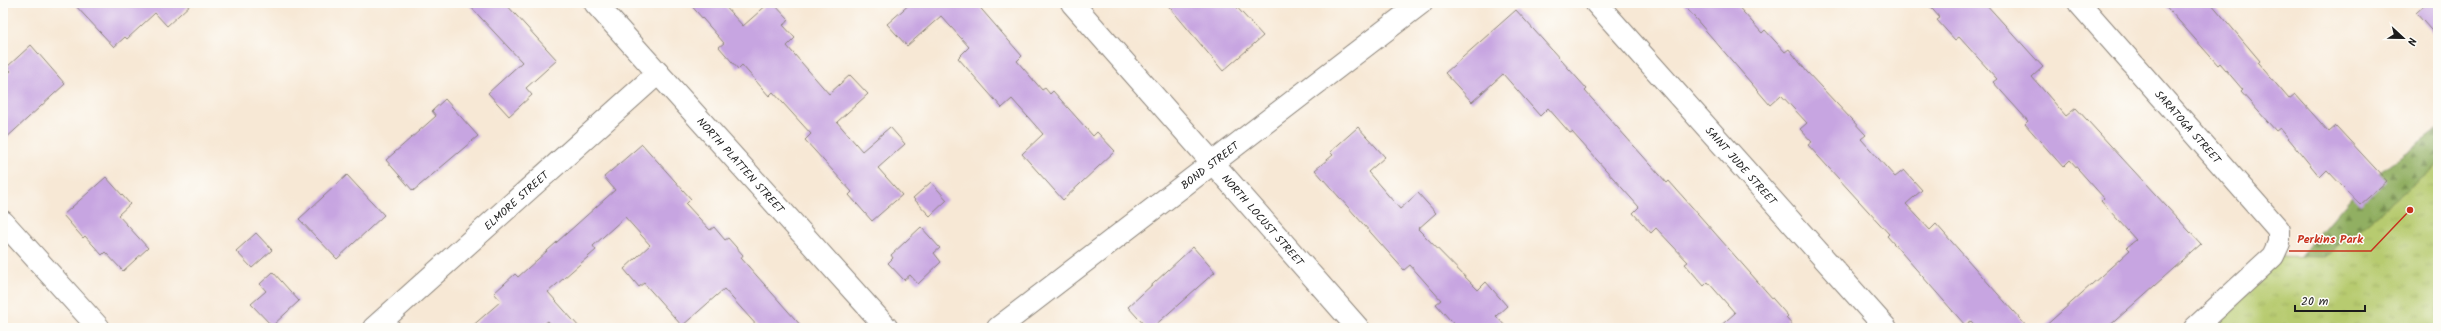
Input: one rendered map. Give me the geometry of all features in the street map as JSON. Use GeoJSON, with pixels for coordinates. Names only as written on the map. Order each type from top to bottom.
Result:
{"type":"FeatureCollection","features":[{"type":"Feature","properties":{"kind":"street","name":"NORTH PLATTEN STREET"},"geometry":{"type":"LineString","coordinates":[[594,3],[887,328]]}},
{"type":"Feature","properties":{"kind":"street","name":"NORTH LOCUST STREET"},"geometry":{"type":"LineString","coordinates":[[1072,3],[1358,328]]}},
{"type":"Feature","properties":{"kind":"street","name":"BOND STREET"},"geometry":{"type":"LineString","coordinates":[[998,328],[1421,3]]}},
{"type":"Feature","properties":{"kind":"street","name":"SAINT JUDE STREET"},"geometry":{"type":"LineString","coordinates":[[1596,3],[1886,328]]}},
{"type":"Feature","properties":{"kind":"street","name":"SARATOGA STREET"},"geometry":{"type":"LineString","coordinates":[[2079,3],[2279,230],[2279,243],[2273,256],[2195,328]]}},
{"type":"Feature","properties":{"kind":"street","name":"ELMORE STREET"},"geometry":{"type":"LineString","coordinates":[[374,328],[658,73]]}},
{"type":"Feature","properties":{"kind":"street"},"geometry":{"type":"LineString","coordinates":[[3,222],[98,328]]}},
{"type":"Feature","properties":{"kind":"green space"},"geometry":{"type":"Polygon","coordinates":[[[2438,129],[2438,328],[2237,328],[2360,187],[2438,129]]]}},
{"type":"Feature","properties":{"kind":"green space"},"geometry":{"type":"Polygon","coordinates":[[[2438,164],[2438,328],[2191,328],[2273,256],[2325,257],[2438,164]]]}},
{"type":"Feature","properties":{"kind":"building"},"geometry":{"type":"Polygon","coordinates":[[[73,3],[192,3],[167,26],[155,13],[127,39],[125,37],[114,47],[73,3]]]}},
{"type":"Feature","properties":{"kind":"building"},"geometry":{"type":"Polygon","coordinates":[[[467,3],[505,3],[557,60],[526,88],[532,95],[509,116],[488,93],[522,62],[467,3]]]}},
{"type":"Feature","properties":{"kind":"building"},"geometry":{"type":"Polygon","coordinates":[[[689,3],[722,3],[743,26],[769,3],[773,3],[789,20],[783,25],[795,38],[787,46],[829,94],[850,75],[868,94],[837,122],[862,151],[890,127],[905,144],[878,168],[902,195],[872,221],[849,195],[852,192],[805,140],[811,134],[773,92],[769,96],[742,65],[738,69],[719,47],[724,43],[689,3]]]}},
{"type":"Feature","properties":{"kind":"building"},"geometry":{"type":"Polygon","coordinates":[[[911,3],[976,3],[1022,56],[1017,61],[1042,90],[1045,88],[1050,94],[1053,91],[1093,136],[1097,132],[1115,151],[1063,200],[1022,154],[1043,134],[1012,99],[1002,108],[958,58],[969,47],[941,16],[907,46],[887,24],[911,3]]]}},
{"type":"Feature","properties":{"kind":"building"},"geometry":{"type":"Polygon","coordinates":[[[1166,3],[1233,3],[1263,36],[1223,71],[1166,3]]]}},
{"type":"Feature","properties":{"kind":"building"},"geometry":{"type":"Polygon","coordinates":[[[1682,3],[1735,3],[1762,33],[1765,30],[1785,52],[1789,49],[1807,72],[1866,135],[1861,139],[1895,177],[1904,170],[1922,190],[1906,204],[1930,230],[1936,224],[2028,328],[1977,328],[1971,321],[1965,325],[1887,236],[1889,234],[1808,145],[1812,142],[1800,129],[1807,123],[1781,95],[1770,105],[1682,3]]]}},
{"type":"Feature","properties":{"kind":"building"},"geometry":{"type":"Polygon","coordinates":[[[1927,3],[1985,3],[2043,67],[2032,77],[2066,116],[2076,108],[2201,244],[2107,328],[2043,328],[2130,250],[2127,247],[2136,240],[2101,201],[2104,198],[2070,160],[2063,167],[2025,124],[2028,121],[1993,82],[1997,79],[1959,37],[1955,40],[1937,20],[1940,18],[1927,3]]]}},
{"type":"Feature","properties":{"kind":"building"},"geometry":{"type":"Polygon","coordinates":[[[2163,3],[2211,3],[2260,61],[2258,63],[2289,99],[2295,94],[2329,132],[2336,126],[2387,181],[2360,205],[2327,170],[2320,177],[2280,128],[2276,131],[2241,92],[2243,90],[2220,63],[2218,65],[2163,3]]]}},
{"type":"Feature","properties":{"kind":"building"},"geometry":{"type":"Polygon","coordinates":[[[2427,3],[2438,3],[2438,38],[2416,13],[2427,3]]]}},
{"type":"Feature","properties":{"kind":"building"},"geometry":{"type":"Polygon","coordinates":[[[1516,10],[1587,89],[1585,91],[1667,183],[1669,181],[1788,316],[1786,318],[1795,328],[1718,328],[1735,313],[1708,282],[1704,286],[1685,264],[1688,262],[1656,228],[1651,233],[1633,213],[1639,207],[1572,132],[1570,133],[1548,108],[1540,116],[1503,74],[1472,102],[1445,73],[1516,10]]]}},
{"type":"Feature","properties":{"kind":"building"},"geometry":{"type":"Polygon","coordinates":[[[31,45],[65,84],[3,141],[3,78],[11,71],[7,67],[31,45]]]}},
{"type":"Feature","properties":{"kind":"building"},"geometry":{"type":"Polygon","coordinates":[[[445,99],[478,136],[413,191],[386,160],[436,116],[432,111],[445,99]]]}},
{"type":"Feature","properties":{"kind":"building"},"geometry":{"type":"Polygon","coordinates":[[[1358,127],[1385,157],[1368,172],[1400,209],[1418,193],[1436,213],[1418,229],[1478,290],[1486,282],[1507,306],[1496,316],[1507,328],[1457,328],[1436,304],[1441,300],[1410,265],[1404,270],[1315,170],[1333,155],[1330,152],[1358,127]]]}},
{"type":"Feature","properties":{"kind":"building"},"geometry":{"type":"Polygon","coordinates":[[[642,144],[691,199],[686,204],[710,230],[714,227],[725,240],[728,238],[743,255],[741,258],[803,328],[759,328],[724,289],[682,326],[644,283],[639,287],[624,269],[650,245],[625,217],[593,246],[596,250],[548,292],[580,328],[554,328],[548,321],[539,328],[470,328],[501,301],[494,293],[515,274],[518,277],[615,190],[604,177],[642,144]]]}},
{"type":"Feature","properties":{"kind":"building"},"geometry":{"type":"Polygon","coordinates":[[[347,175],[384,215],[337,259],[299,219],[347,175]]]}},
{"type":"Feature","properties":{"kind":"building"},"geometry":{"type":"Polygon","coordinates":[[[106,177],[130,204],[118,215],[148,248],[123,271],[105,252],[102,255],[85,236],[83,238],[63,215],[106,177]]]}},
{"type":"Feature","properties":{"kind":"building"},"geometry":{"type":"Polygon","coordinates":[[[931,182],[947,200],[930,216],[913,198],[931,182]]]}},
{"type":"Feature","properties":{"kind":"building"},"geometry":{"type":"Polygon","coordinates":[[[921,227],[940,248],[934,253],[941,262],[918,284],[910,275],[904,280],[888,263],[893,258],[891,255],[921,227]]]}},
{"type":"Feature","properties":{"kind":"building"},"geometry":{"type":"Polygon","coordinates":[[[256,233],[272,250],[252,268],[236,251],[256,233]]]}},
{"type":"Feature","properties":{"kind":"building"},"geometry":{"type":"Polygon","coordinates":[[[1193,247],[1215,272],[1152,328],[1147,328],[1128,307],[1193,247]]]}},
{"type":"Feature","properties":{"kind":"building"},"geometry":{"type":"Polygon","coordinates":[[[273,272],[299,301],[272,326],[251,304],[266,291],[260,284],[273,272]]]}},
{"type":"Feature","properties":{"kind":"place","name":"Perkins Park"},"geometry":{"type":"Point","coordinates":[2410,210]}}]}
